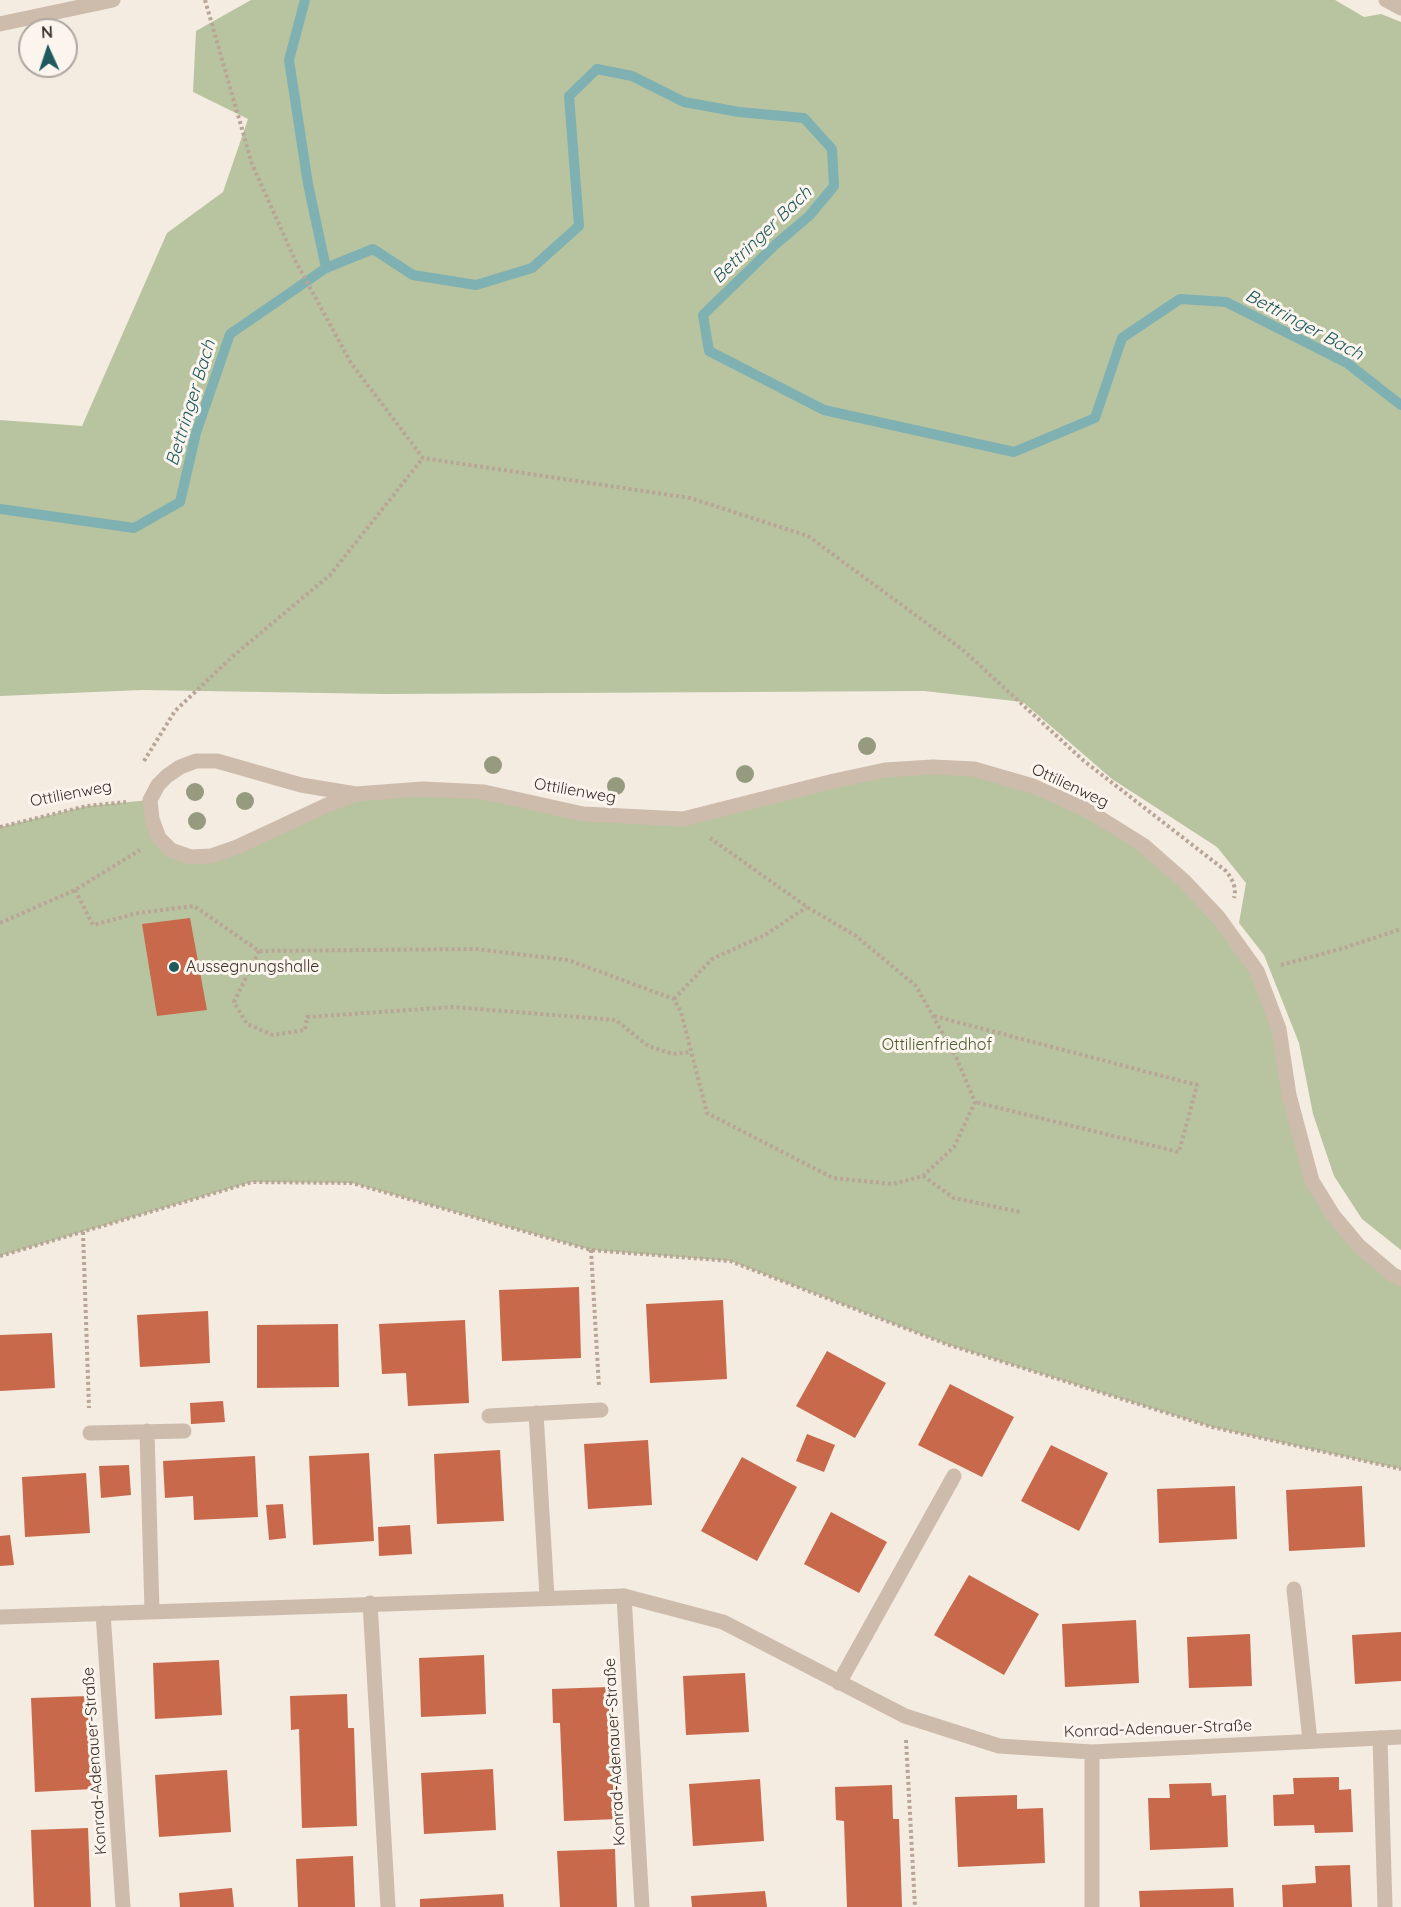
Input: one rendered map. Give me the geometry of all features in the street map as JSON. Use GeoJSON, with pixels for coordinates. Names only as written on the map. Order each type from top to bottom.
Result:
{"type":"FeatureCollection","features":[{"type":"Feature","properties":{"kind":"street"},"geometry":{"type":"LineString","coordinates":[[0,24],[113,0]]}},
{"type":"Feature","properties":{"kind":"street"},"geometry":{"type":"LineString","coordinates":[[1386,0],[1401,8]]}},
{"type":"Feature","properties":{"kind":"street","name":"Ottilienweg"},"geometry":{"type":"LineString","coordinates":[[150,800],[158,785],[180,767],[196,761],[217,760],[301,785],[356,794],[423,789],[484,792],[583,814],[683,819],[885,770],[933,767],[975,769],[1033,786],[1087,810],[1143,845],[1184,881],[1219,918],[1257,971],[1279,1029],[1289,1095],[1312,1181],[1333,1215],[1359,1246],[1401,1279]]}},
{"type":"Feature","properties":{"kind":"street","name":"Ottilienweg"},"geometry":{"type":"LineString","coordinates":[[159,838],[171,850],[191,857],[211,856],[237,847],[356,794]]}},
{"type":"Feature","properties":{"kind":"street"},"geometry":{"type":"LineString","coordinates":[[150,800],[152,819],[159,838]]}},
{"type":"Feature","properties":{"kind":"street"},"geometry":{"type":"LineString","coordinates":[[489,1416],[601,1410]]}},
{"type":"Feature","properties":{"kind":"street"},"geometry":{"type":"LineString","coordinates":[[536,1413],[547,1597]]}},
{"type":"Feature","properties":{"kind":"street"},"geometry":{"type":"LineString","coordinates":[[147,1431],[152,1611]]}},
{"type":"Feature","properties":{"kind":"street"},"geometry":{"type":"LineString","coordinates":[[90,1433],[184,1431]]}},
{"type":"Feature","properties":{"kind":"street"},"geometry":{"type":"LineString","coordinates":[[839,1683],[954,1476]]}},
{"type":"Feature","properties":{"kind":"street"},"geometry":{"type":"LineString","coordinates":[[1294,1589],[1310,1741]]}},
{"type":"Feature","properties":{"kind":"street","name":"Konrad-Adenauer-Straße"},"geometry":{"type":"LineString","coordinates":[[624,1596],[642,1907]]}},
{"type":"Feature","properties":{"kind":"street","name":"Konrad-Adenauer-Straße"},"geometry":{"type":"LineString","coordinates":[[0,1617],[624,1596],[723,1622],[905,1716],[999,1746],[1092,1752],[1401,1737]]}},
{"type":"Feature","properties":{"kind":"street"},"geometry":{"type":"LineString","coordinates":[[370,1603],[388,1907]]}},
{"type":"Feature","properties":{"kind":"street","name":"Konrad-Adenauer-Straße"},"geometry":{"type":"LineString","coordinates":[[102,1613],[123,1907]]}},
{"type":"Feature","properties":{"kind":"street"},"geometry":{"type":"LineString","coordinates":[[1380,1738],[1385,1907]]}},
{"type":"Feature","properties":{"kind":"street"},"geometry":{"type":"LineString","coordinates":[[1092,1752],[1092,1907]]}},
{"type":"Feature","properties":{"kind":"path"},"geometry":{"type":"LineString","coordinates":[[206,0],[252,164],[296,262],[351,363],[423,459],[690,498],[808,536],[963,650],[1084,761],[1226,871],[1233,882],[1235,893],[1232,904],[1219,918]]}},
{"type":"Feature","properties":{"kind":"path"},"geometry":{"type":"LineString","coordinates":[[150,800],[140,785],[141,766],[175,711],[233,656],[330,574],[423,459]]}},
{"type":"Feature","properties":{"kind":"path","name":"Ottilienweg"},"geometry":{"type":"LineString","coordinates":[[0,827],[87,806],[150,800]]}},
{"type":"Feature","properties":{"kind":"path"},"geometry":{"type":"LineString","coordinates":[[75,890],[93,924],[138,913],[194,906],[259,951],[475,949],[568,960],[674,999],[681,1012],[707,1113],[833,1178],[893,1184],[923,1176],[954,1147],[975,1102],[956,1057],[916,986],[856,936],[807,907],[683,819]]}},
{"type":"Feature","properties":{"kind":"path"},"geometry":{"type":"LineString","coordinates":[[0,923],[75,890],[159,838]]}},
{"type":"Feature","properties":{"kind":"path"},"geometry":{"type":"LineString","coordinates":[[674,999],[712,959],[765,935],[807,907]]}},
{"type":"Feature","properties":{"kind":"path"},"geometry":{"type":"LineString","coordinates":[[1257,971],[1344,948],[1401,929]]}},
{"type":"Feature","properties":{"kind":"path"},"geometry":{"type":"LineString","coordinates":[[259,951],[234,1002],[247,1024],[273,1035],[306,1030],[307,1017],[453,1007],[616,1020],[648,1046],[673,1054],[691,1052]]}},
{"type":"Feature","properties":{"kind":"path"},"geometry":{"type":"LineString","coordinates":[[933,1016],[1197,1085],[1179,1152],[975,1102]]}},
{"type":"Feature","properties":{"kind":"path"},"geometry":{"type":"LineString","coordinates":[[923,1176],[954,1198],[1020,1212]]}},
{"type":"Feature","properties":{"kind":"path"},"geometry":{"type":"LineString","coordinates":[[0,1256],[252,1182],[352,1183],[591,1250],[730,1262],[949,1345],[1200,1424],[1401,1469]]}},
{"type":"Feature","properties":{"kind":"path"},"geometry":{"type":"LineString","coordinates":[[83,1232],[90,1433]]}},
{"type":"Feature","properties":{"kind":"path"},"geometry":{"type":"LineString","coordinates":[[591,1250],[601,1410]]}},
{"type":"Feature","properties":{"kind":"path"},"geometry":{"type":"LineString","coordinates":[[905,1716],[915,1907]]}},
{"type":"Feature","properties":{"kind":"green space"},"geometry":{"type":"Polygon","coordinates":[[[251,0],[1335,0],[1364,17],[1381,14],[1401,22],[1401,1250],[1362,1219],[1334,1176],[1313,1114],[1299,1043],[1264,955],[1239,923],[1246,883],[1217,847],[1112,779],[1023,702],[924,691],[384,694],[142,690],[0,696],[0,420],[82,426],[167,233],[223,192],[248,119],[193,92],[196,31],[251,0]]]}},
{"type":"Feature","properties":{"kind":"green space","name":"Ottilienfriedhof"},"geometry":{"type":"Polygon","coordinates":[[[933,767],[1033,786],[1143,845],[1257,971],[1296,1127],[1333,1215],[1401,1279],[1401,1469],[1212,1427],[949,1345],[730,1261],[591,1250],[352,1183],[252,1182],[0,1256],[0,827],[87,806],[150,800],[158,838],[191,857],[327,805],[423,789],[583,814],[683,819],[933,767]]]}},
{"type":"Feature","properties":{"kind":"building","name":"Aussegnungshalle"},"geometry":{"type":"Polygon","coordinates":[[[190,918],[207,1010],[157,1016],[142,924],[190,918]]]}},
{"type":"Feature","properties":{"kind":"building"},"geometry":{"type":"Polygon","coordinates":[[[579,1287],[581,1358],[502,1361],[499,1290],[579,1287]]]}},
{"type":"Feature","properties":{"kind":"building"},"geometry":{"type":"Polygon","coordinates":[[[723,1300],[727,1379],[650,1383],[646,1304],[723,1300]]]}},
{"type":"Feature","properties":{"kind":"building"},"geometry":{"type":"Polygon","coordinates":[[[208,1311],[210,1363],[140,1367],[137,1315],[208,1311]]]}},
{"type":"Feature","properties":{"kind":"building"},"geometry":{"type":"Polygon","coordinates":[[[465,1320],[469,1403],[408,1406],[406,1373],[382,1374],[379,1324],[465,1320]]]}},
{"type":"Feature","properties":{"kind":"building"},"geometry":{"type":"Polygon","coordinates":[[[338,1324],[339,1387],[257,1388],[257,1325],[338,1324]]]}},
{"type":"Feature","properties":{"kind":"building"},"geometry":{"type":"Polygon","coordinates":[[[52,1333],[55,1388],[0,1391],[0,1335],[52,1333]]]}},
{"type":"Feature","properties":{"kind":"building"},"geometry":{"type":"Polygon","coordinates":[[[827,1351],[886,1383],[855,1438],[796,1406],[827,1351]]]}},
{"type":"Feature","properties":{"kind":"building"},"geometry":{"type":"Polygon","coordinates":[[[950,1384],[1014,1417],[982,1477],[918,1445],[950,1384]]]}},
{"type":"Feature","properties":{"kind":"building"},"geometry":{"type":"Polygon","coordinates":[[[223,1401],[225,1422],[191,1424],[190,1403],[223,1401]]]}},
{"type":"Feature","properties":{"kind":"building"},"geometry":{"type":"Polygon","coordinates":[[[807,1434],[835,1445],[824,1472],[796,1461],[807,1434]]]}},
{"type":"Feature","properties":{"kind":"building"},"geometry":{"type":"Polygon","coordinates":[[[648,1440],[652,1505],[588,1509],[584,1444],[648,1440]]]}},
{"type":"Feature","properties":{"kind":"building"},"geometry":{"type":"Polygon","coordinates":[[[1051,1445],[1108,1473],[1079,1531],[1021,1501],[1051,1445]]]}},
{"type":"Feature","properties":{"kind":"building"},"geometry":{"type":"Polygon","coordinates":[[[500,1450],[504,1521],[437,1524],[434,1454],[500,1450]]]}},
{"type":"Feature","properties":{"kind":"building"},"geometry":{"type":"Polygon","coordinates":[[[369,1453],[374,1541],[313,1545],[309,1456],[369,1453]]]}},
{"type":"Feature","properties":{"kind":"building"},"geometry":{"type":"Polygon","coordinates":[[[255,1456],[258,1517],[194,1520],[193,1496],[165,1498],[163,1461],[255,1456]]]}},
{"type":"Feature","properties":{"kind":"building"},"geometry":{"type":"Polygon","coordinates":[[[742,1457],[797,1487],[757,1561],[701,1531],[742,1457]]]}},
{"type":"Feature","properties":{"kind":"building"},"geometry":{"type":"Polygon","coordinates":[[[129,1465],[131,1495],[101,1498],[99,1466],[129,1465]]]}},
{"type":"Feature","properties":{"kind":"building"},"geometry":{"type":"Polygon","coordinates":[[[86,1473],[90,1533],[25,1537],[22,1477],[86,1473]]]}},
{"type":"Feature","properties":{"kind":"building"},"geometry":{"type":"Polygon","coordinates":[[[1235,1486],[1237,1539],[1159,1543],[1157,1489],[1235,1486]]]}},
{"type":"Feature","properties":{"kind":"building"},"geometry":{"type":"Polygon","coordinates":[[[1362,1486],[1365,1547],[1289,1551],[1286,1490],[1362,1486]]]}},
{"type":"Feature","properties":{"kind":"building"},"geometry":{"type":"Polygon","coordinates":[[[283,1504],[286,1538],[269,1540],[266,1505],[283,1504]]]}},
{"type":"Feature","properties":{"kind":"building"},"geometry":{"type":"Polygon","coordinates":[[[831,1512],[887,1542],[859,1593],[804,1564],[831,1512]]]}},
{"type":"Feature","properties":{"kind":"building"},"geometry":{"type":"Polygon","coordinates":[[[410,1525],[412,1554],[379,1556],[378,1527],[410,1525]]]}},
{"type":"Feature","properties":{"kind":"building"},"geometry":{"type":"Polygon","coordinates":[[[10,1535],[14,1565],[0,1566],[0,1536],[10,1535]]]}},
{"type":"Feature","properties":{"kind":"building"},"geometry":{"type":"Polygon","coordinates":[[[969,1575],[1039,1614],[1004,1675],[934,1635],[969,1575]]]}},
{"type":"Feature","properties":{"kind":"building"},"geometry":{"type":"Polygon","coordinates":[[[1136,1620],[1139,1683],[1065,1687],[1062,1624],[1136,1620]]]}},
{"type":"Feature","properties":{"kind":"building"},"geometry":{"type":"Polygon","coordinates":[[[1401,1632],[1401,1681],[1355,1684],[1352,1635],[1401,1632]]]}},
{"type":"Feature","properties":{"kind":"building"},"geometry":{"type":"Polygon","coordinates":[[[1250,1634],[1252,1686],[1189,1688],[1187,1637],[1250,1634]]]}},
{"type":"Feature","properties":{"kind":"building"},"geometry":{"type":"Polygon","coordinates":[[[484,1655],[486,1714],[421,1717],[419,1658],[484,1655]]]}},
{"type":"Feature","properties":{"kind":"building"},"geometry":{"type":"Polygon","coordinates":[[[219,1660],[222,1715],[155,1719],[153,1663],[219,1660]]]}},
{"type":"Feature","properties":{"kind":"building"},"geometry":{"type":"Polygon","coordinates":[[[745,1673],[749,1732],[686,1735],[683,1676],[745,1673]]]}},
{"type":"Feature","properties":{"kind":"building"},"geometry":{"type":"Polygon","coordinates":[[[609,1687],[610,1722],[616,1721],[619,1819],[564,1821],[560,1723],[553,1723],[552,1689],[609,1687]]]}},
{"type":"Feature","properties":{"kind":"building"},"geometry":{"type":"Polygon","coordinates":[[[347,1694],[348,1728],[354,1728],[357,1826],[302,1828],[299,1729],[291,1730],[290,1696],[347,1694]]]}},
{"type":"Feature","properties":{"kind":"building"},"geometry":{"type":"Polygon","coordinates":[[[88,1696],[92,1789],[35,1792],[31,1698],[88,1696]]]}},
{"type":"Feature","properties":{"kind":"building"},"geometry":{"type":"Polygon","coordinates":[[[493,1769],[496,1830],[424,1834],[421,1773],[493,1769]]]}},
{"type":"Feature","properties":{"kind":"building"},"geometry":{"type":"Polygon","coordinates":[[[227,1770],[231,1832],[159,1837],[155,1775],[227,1770]]]}},
{"type":"Feature","properties":{"kind":"building"},"geometry":{"type":"Polygon","coordinates":[[[1339,1777],[1339,1790],[1351,1789],[1353,1832],[1315,1833],[1314,1825],[1274,1826],[1273,1795],[1294,1794],[1293,1778],[1339,1777]]]}},
{"type":"Feature","properties":{"kind":"building"},"geometry":{"type":"Polygon","coordinates":[[[760,1779],[764,1841],[693,1846],[689,1784],[760,1779]]]}},
{"type":"Feature","properties":{"kind":"building"},"geometry":{"type":"Polygon","coordinates":[[[1211,1783],[1212,1796],[1226,1795],[1228,1847],[1150,1850],[1148,1798],[1170,1798],[1169,1784],[1211,1783]]]}},
{"type":"Feature","properties":{"kind":"building"},"geometry":{"type":"Polygon","coordinates":[[[892,1785],[893,1819],[899,1819],[902,1907],[847,1907],[844,1821],[836,1820],[835,1787],[892,1785]]]}},
{"type":"Feature","properties":{"kind":"building"},"geometry":{"type":"Polygon","coordinates":[[[1017,1795],[1017,1809],[1043,1808],[1045,1863],[958,1867],[955,1797],[1017,1795]]]}},
{"type":"Feature","properties":{"kind":"building"},"geometry":{"type":"Polygon","coordinates":[[[88,1828],[91,1907],[34,1907],[31,1830],[88,1828]]]}},
{"type":"Feature","properties":{"kind":"building"},"geometry":{"type":"Polygon","coordinates":[[[615,1849],[617,1907],[560,1907],[557,1851],[615,1849]]]}},
{"type":"Feature","properties":{"kind":"building"},"geometry":{"type":"Polygon","coordinates":[[[353,1856],[355,1907],[298,1907],[296,1859],[353,1856]]]}},
{"type":"Feature","properties":{"kind":"building"},"geometry":{"type":"Polygon","coordinates":[[[1350,1865],[1352,1907],[1283,1907],[1282,1885],[1316,1883],[1315,1866],[1350,1865]]]}},
{"type":"Feature","properties":{"kind":"building"},"geometry":{"type":"Polygon","coordinates":[[[232,1888],[234,1907],[180,1907],[179,1893],[232,1888]]]}},
{"type":"Feature","properties":{"kind":"building"},"geometry":{"type":"Polygon","coordinates":[[[1233,1888],[1234,1907],[1140,1907],[1139,1891],[1233,1888]]]}},
{"type":"Feature","properties":{"kind":"building"},"geometry":{"type":"Polygon","coordinates":[[[765,1891],[767,1907],[692,1907],[691,1896],[765,1891]]]}},
{"type":"Feature","properties":{"kind":"building"},"geometry":{"type":"Polygon","coordinates":[[[503,1894],[504,1907],[420,1907],[420,1899],[503,1894]]]}},
{"type":"Feature","properties":{"kind":"waterway"},"geometry":{"type":"LineString","coordinates":[[305,0],[289,60],[308,184],[326,268]]}},
{"type":"Feature","properties":{"kind":"waterway","name":"Bettringer Bach"},"geometry":{"type":"LineString","coordinates":[[0,509],[134,528],[180,502],[196,433],[230,334],[326,268],[373,249],[413,275],[476,285],[532,268],[579,226],[569,96],[597,69],[632,76],[684,102],[739,112],[804,118],[832,149],[834,186],[809,216],[776,244],[703,315],[709,351],[824,410],[1014,452],[1095,418],[1122,338],[1180,299],[1226,302],[1347,363],[1401,405]]}},
{"type":"Feature","properties":{"kind":"place","name":"Aussegnungshalle"},"geometry":{"type":"Point","coordinates":[174,967]}}]}
